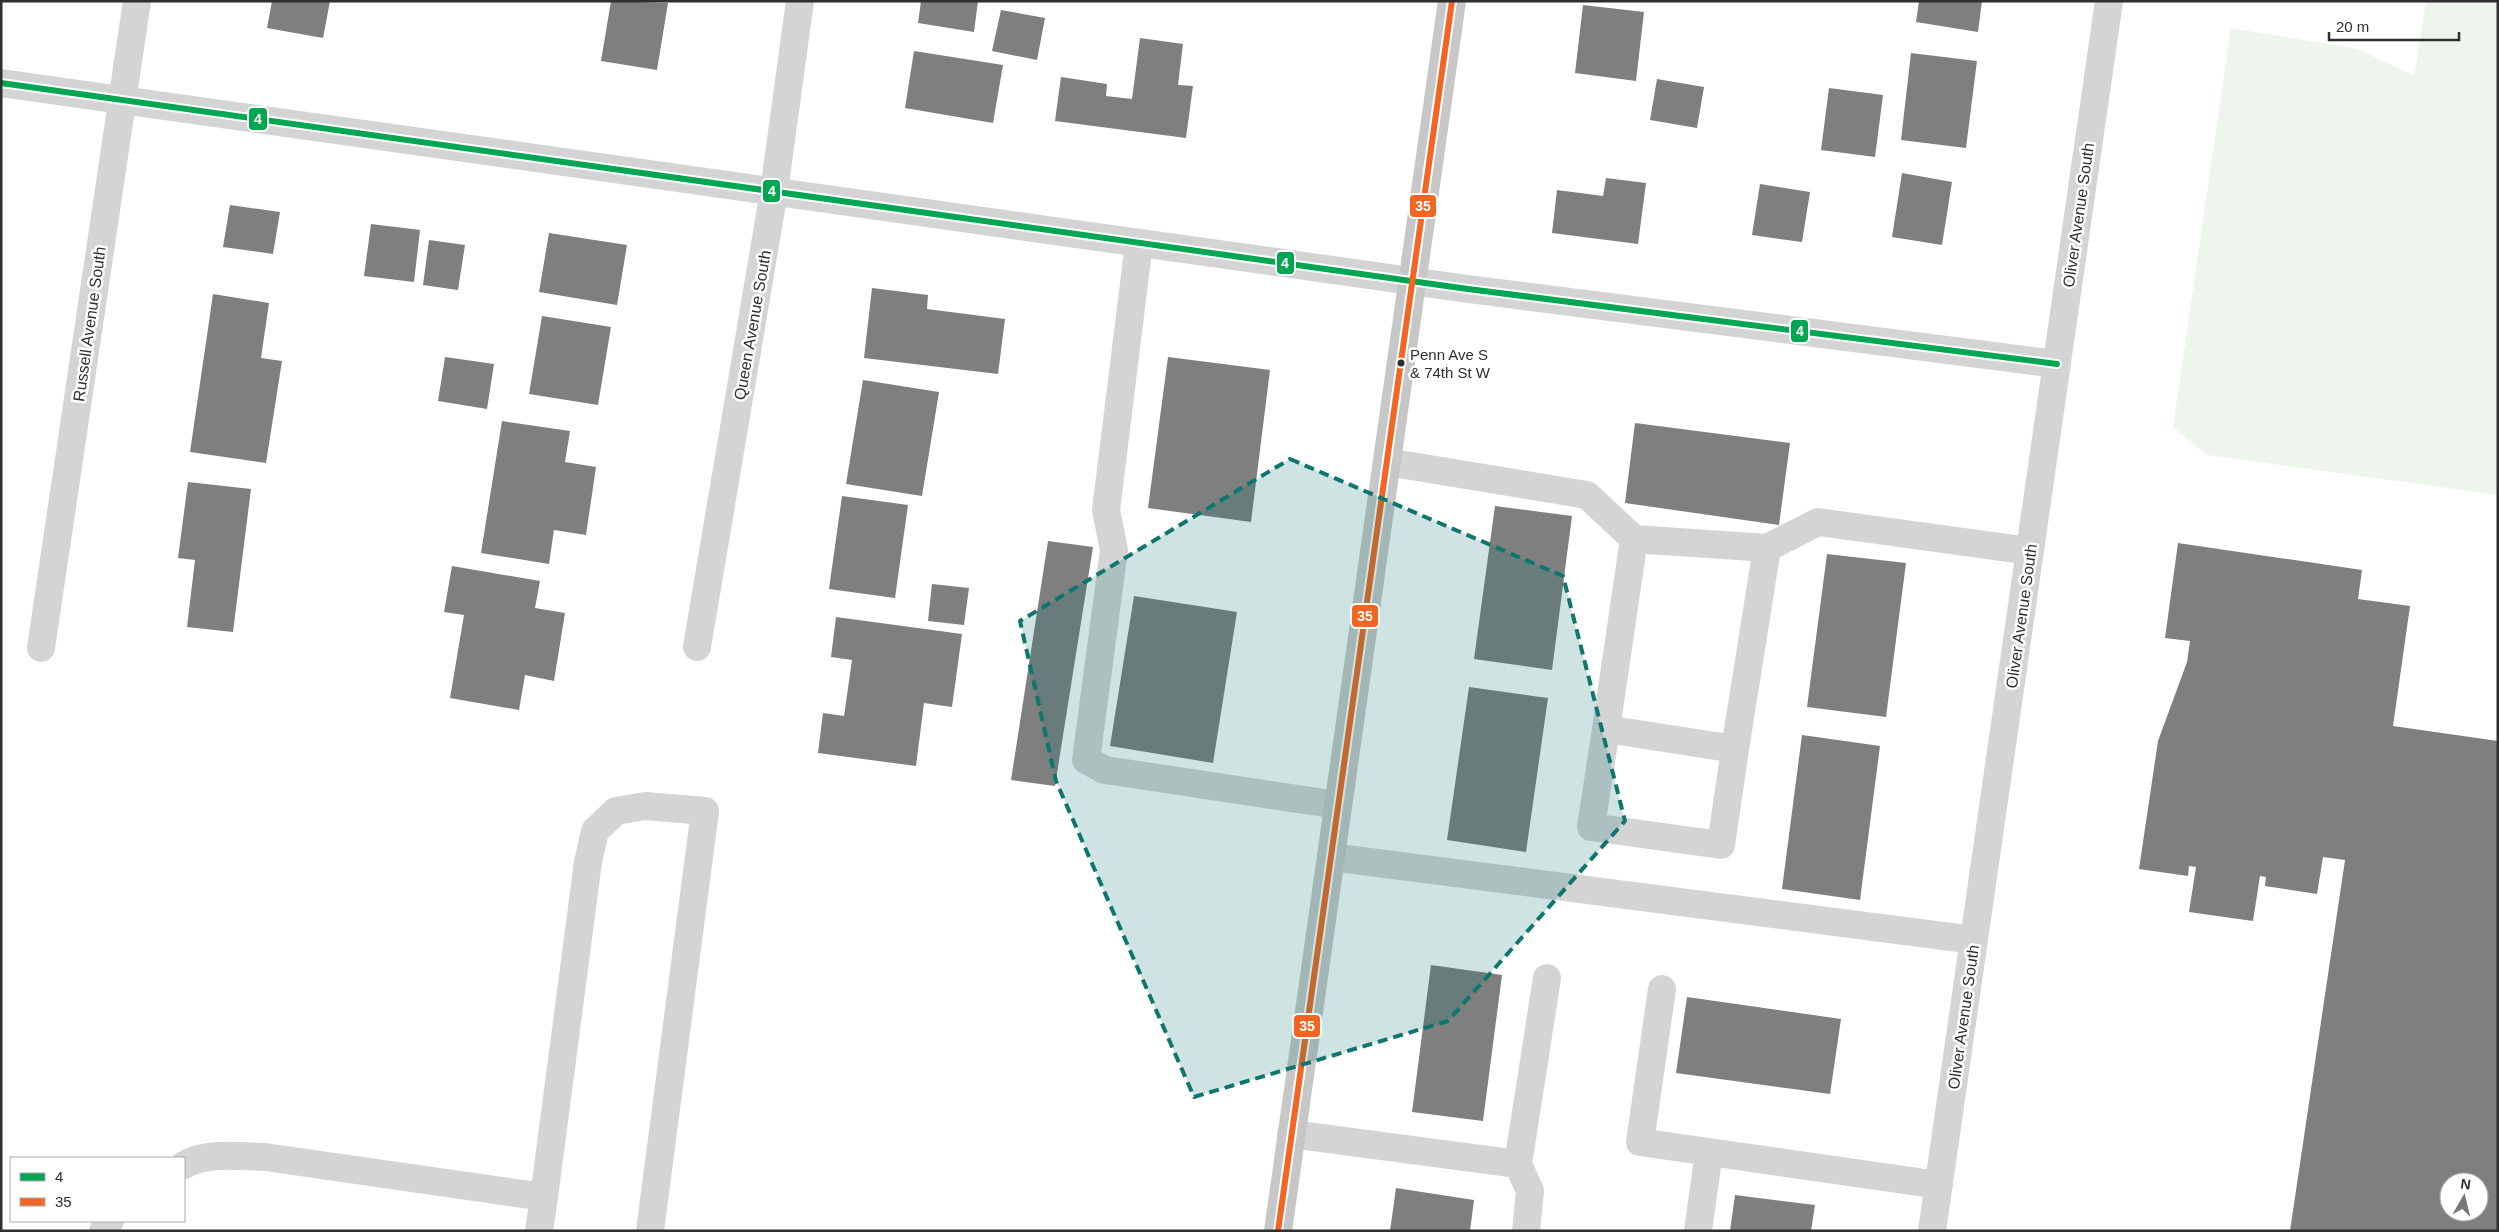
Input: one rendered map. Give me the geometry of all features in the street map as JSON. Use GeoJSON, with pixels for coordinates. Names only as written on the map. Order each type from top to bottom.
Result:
{"type":"FeatureCollection","features":[{"type":"Feature","properties":{"kind":"main road"},"geometry":{"type":"LineString","coordinates":[[1278,1231],[1452,1]]}},
{"type":"Feature","properties":{"kind":"street","name":"Russell Avenue South"},"geometry":{"type":"LineString","coordinates":[[41,648],[136,1]]}},
{"type":"Feature","properties":{"kind":"street","name":"Queen Avenue South"},"geometry":{"type":"LineString","coordinates":[[697,647],[774,191],[800,1]]}},
{"type":"Feature","properties":{"kind":"street","name":"Oliver Avenue South"},"geometry":{"type":"LineString","coordinates":[[1932,1231],[2109,1]]}},
{"type":"Feature","properties":{"kind":"street"},"geometry":{"type":"LineString","coordinates":[[1,83],[1412,281],[2057,364]]}},
{"type":"Feature","properties":{"kind":"street"},"geometry":{"type":"LineString","coordinates":[[1139,243],[1106,510],[1114,550],[1086,760],[1105,770],[1338,805]]}},
{"type":"Feature","properties":{"kind":"street"},"geometry":{"type":"LineString","coordinates":[[1387,462],[1587,495],[1634,539],[1766,548],[1818,522],[2030,551]]}},
{"type":"Feature","properties":{"kind":"street"},"geometry":{"type":"LineString","coordinates":[[1634,539],[1592,827],[1721,845],[1766,548]]}},
{"type":"Feature","properties":{"kind":"street"},"geometry":{"type":"LineString","coordinates":[[1606,729],[1735,748]]}},
{"type":"Feature","properties":{"kind":"street"},"geometry":{"type":"LineString","coordinates":[[539,1231],[588,862],[595,831],[616,811],[646,806],[706,811],[650,1231]]}},
{"type":"Feature","properties":{"kind":"street"},"geometry":{"type":"LineString","coordinates":[[1330,857],[1974,940]]}},
{"type":"Feature","properties":{"kind":"street"},"geometry":{"type":"LineString","coordinates":[[1526,1231],[1530,1191],[1518,1164],[1547,978]]}},
{"type":"Feature","properties":{"kind":"street"},"geometry":{"type":"LineString","coordinates":[[1662,989],[1640,1142],[1939,1185]]}},
{"type":"Feature","properties":{"kind":"street"},"geometry":{"type":"LineString","coordinates":[[1291,1134],[1518,1164]]}},
{"type":"Feature","properties":{"kind":"street"},"geometry":{"type":"LineString","coordinates":[[1698,1231],[1709,1152]]}},
{"type":"Feature","properties":{"kind":"street"},"geometry":{"type":"LineString","coordinates":[[185,1164],[220,1156],[265,1157],[544,1197]]}},
{"type":"Feature","properties":{"kind":"highlighted area"},"geometry":{"type":"Polygon","coordinates":[[[1290,459],[1563,576],[1625,821],[1448,1021],[1194,1097],[1056,781],[1020,621],[1290,459]]]}},
{"type":"Feature","properties":{"kind":"shaded area"},"geometry":{"type":"Polygon","coordinates":[[[2426,1],[2498,1],[2498,495],[2207,455],[2173,427],[2231,28],[2358,49],[2414,76],[2426,1]]]}},
{"type":"Feature","properties":{"kind":"building"},"geometry":{"type":"Polygon","coordinates":[[[272,1],[330,1],[323,38],[267,28],[272,1]]]}},
{"type":"Feature","properties":{"kind":"building"},"geometry":{"type":"Polygon","coordinates":[[[611,1],[668,3],[657,70],[601,61],[611,1]]]}},
{"type":"Feature","properties":{"kind":"building"},"geometry":{"type":"Polygon","coordinates":[[[921,1],[978,1],[974,32],[918,23],[921,1]]]}},
{"type":"Feature","properties":{"kind":"building"},"geometry":{"type":"Polygon","coordinates":[[[1919,1],[1982,1],[1978,32],[1916,22],[1919,1]]]}},
{"type":"Feature","properties":{"kind":"building"},"geometry":{"type":"Polygon","coordinates":[[[1583,5],[1644,12],[1636,81],[1575,73],[1583,5]]]}},
{"type":"Feature","properties":{"kind":"building"},"geometry":{"type":"Polygon","coordinates":[[[1001,10],[1045,18],[1037,60],[992,51],[1001,10]]]}},
{"type":"Feature","properties":{"kind":"building"},"geometry":{"type":"Polygon","coordinates":[[[1140,38],[1183,44],[1178,85],[1193,86],[1186,138],[1055,121],[1061,77],[1107,84],[1106,96],[1132,99],[1140,38]]]}},
{"type":"Feature","properties":{"kind":"building"},"geometry":{"type":"Polygon","coordinates":[[[914,51],[1003,65],[993,123],[905,108],[914,51]]]}},
{"type":"Feature","properties":{"kind":"building"},"geometry":{"type":"Polygon","coordinates":[[[1911,53],[1977,61],[1966,148],[1901,140],[1911,53]]]}},
{"type":"Feature","properties":{"kind":"building"},"geometry":{"type":"Polygon","coordinates":[[[1657,79],[1704,87],[1697,128],[1650,120],[1657,79]]]}},
{"type":"Feature","properties":{"kind":"building"},"geometry":{"type":"Polygon","coordinates":[[[1829,88],[1883,95],[1875,157],[1821,150],[1829,88]]]}},
{"type":"Feature","properties":{"kind":"building"},"geometry":{"type":"Polygon","coordinates":[[[1902,173],[1952,182],[1942,245],[1892,237],[1902,173]]]}},
{"type":"Feature","properties":{"kind":"building"},"geometry":{"type":"Polygon","coordinates":[[[1606,178],[1646,183],[1638,244],[1552,233],[1557,190],[1603,196],[1606,178]]]}},
{"type":"Feature","properties":{"kind":"building"},"geometry":{"type":"Polygon","coordinates":[[[1760,184],[1810,192],[1802,242],[1752,235],[1760,184]]]}},
{"type":"Feature","properties":{"kind":"building"},"geometry":{"type":"Polygon","coordinates":[[[230,205],[280,212],[273,254],[223,247],[230,205]]]}},
{"type":"Feature","properties":{"kind":"building"},"geometry":{"type":"Polygon","coordinates":[[[371,224],[420,230],[414,282],[364,276],[371,224]]]}},
{"type":"Feature","properties":{"kind":"building"},"geometry":{"type":"Polygon","coordinates":[[[549,233],[627,245],[617,305],[539,292],[549,233]]]}},
{"type":"Feature","properties":{"kind":"building"},"geometry":{"type":"Polygon","coordinates":[[[429,240],[465,245],[458,290],[423,285],[429,240]]]}},
{"type":"Feature","properties":{"kind":"building"},"geometry":{"type":"Polygon","coordinates":[[[872,288],[928,295],[927,309],[1005,319],[998,374],[864,358],[872,288]]]}},
{"type":"Feature","properties":{"kind":"building"},"geometry":{"type":"Polygon","coordinates":[[[213,294],[269,303],[261,358],[282,361],[266,463],[190,452],[213,294]]]}},
{"type":"Feature","properties":{"kind":"building"},"geometry":{"type":"Polygon","coordinates":[[[542,316],[611,327],[598,405],[529,394],[542,316]]]}},
{"type":"Feature","properties":{"kind":"building"},"geometry":{"type":"Polygon","coordinates":[[[445,357],[494,364],[487,409],[438,401],[445,357]]]}},
{"type":"Feature","properties":{"kind":"building"},"geometry":{"type":"Polygon","coordinates":[[[1168,357],[1270,370],[1251,522],[1148,508],[1168,357]]]}},
{"type":"Feature","properties":{"kind":"building"},"geometry":{"type":"Polygon","coordinates":[[[863,380],[939,392],[922,496],[846,484],[863,380]]]}},
{"type":"Feature","properties":{"kind":"building"},"geometry":{"type":"Polygon","coordinates":[[[502,421],[570,431],[565,462],[596,467],[586,535],[554,530],[549,564],[481,553],[502,421]]]}},
{"type":"Feature","properties":{"kind":"building"},"geometry":{"type":"Polygon","coordinates":[[[1635,423],[1790,443],[1779,525],[1625,503],[1635,423]]]}},
{"type":"Feature","properties":{"kind":"building"},"geometry":{"type":"Polygon","coordinates":[[[188,482],[251,489],[233,632],[187,627],[195,560],[178,558],[188,482]]]}},
{"type":"Feature","properties":{"kind":"building"},"geometry":{"type":"Polygon","coordinates":[[[842,496],[908,505],[895,598],[829,589],[842,496]]]}},
{"type":"Feature","properties":{"kind":"building"},"geometry":{"type":"Polygon","coordinates":[[[1495,506],[1572,516],[1552,670],[1474,659],[1495,506]]]}},
{"type":"Feature","properties":{"kind":"building"},"geometry":{"type":"Polygon","coordinates":[[[1048,541],[1093,547],[1055,786],[1011,780],[1048,541]]]}},
{"type":"Feature","properties":{"kind":"building"},"geometry":{"type":"Polygon","coordinates":[[[2178,543],[2362,570],[2358,599],[2410,606],[2393,726],[2498,741],[2498,1231],[2290,1231],[2345,860],[2323,857],[2317,894],[2265,886],[2266,877],[2260,876],[2253,921],[2189,912],[2196,867],[2189,866],[2188,876],[2139,869],[2158,741],[2187,662],[2190,641],[2165,638],[2178,543]]]}},
{"type":"Feature","properties":{"kind":"building"},"geometry":{"type":"Polygon","coordinates":[[[1827,554],[1906,563],[1886,717],[1807,707],[1827,554]]]}},
{"type":"Feature","properties":{"kind":"building"},"geometry":{"type":"Polygon","coordinates":[[[452,566],[540,581],[535,608],[565,613],[554,681],[525,675],[519,710],[450,698],[464,615],[444,612],[452,566]]]}},
{"type":"Feature","properties":{"kind":"building"},"geometry":{"type":"Polygon","coordinates":[[[932,584],[969,588],[964,625],[928,621],[932,584]]]}},
{"type":"Feature","properties":{"kind":"building"},"geometry":{"type":"Polygon","coordinates":[[[1134,596],[1237,612],[1213,763],[1110,746],[1134,596]]]}},
{"type":"Feature","properties":{"kind":"building"},"geometry":{"type":"Polygon","coordinates":[[[836,617],[962,634],[952,707],[924,703],[916,766],[818,753],[823,713],[844,716],[852,660],[831,657],[836,617]]]}},
{"type":"Feature","properties":{"kind":"building"},"geometry":{"type":"Polygon","coordinates":[[[1469,687],[1548,698],[1526,852],[1447,840],[1469,687]]]}},
{"type":"Feature","properties":{"kind":"building"},"geometry":{"type":"Polygon","coordinates":[[[1802,735],[1880,746],[1860,900],[1782,889],[1802,735]]]}},
{"type":"Feature","properties":{"kind":"building"},"geometry":{"type":"Polygon","coordinates":[[[1431,965],[1502,975],[1483,1121],[1412,1112],[1431,965]]]}},
{"type":"Feature","properties":{"kind":"building"},"geometry":{"type":"Polygon","coordinates":[[[1687,997],[1841,1019],[1830,1094],[1676,1073],[1687,997]]]}},
{"type":"Feature","properties":{"kind":"building"},"geometry":{"type":"Polygon","coordinates":[[[1396,1188],[1474,1200],[1470,1231],[1390,1231],[1396,1188]]]}},
{"type":"Feature","properties":{"kind":"building"},"geometry":{"type":"Polygon","coordinates":[[[1735,1195],[1815,1205],[1811,1231],[1730,1231],[1735,1195]]]}},
{"type":"Feature","properties":{"kind":"transit line","name":"35"},"geometry":{"type":"LineString","coordinates":[[1278,1231],[1452,1]]}},
{"type":"Feature","properties":{"kind":"transit line","name":"4"},"geometry":{"type":"LineString","coordinates":[[1,83],[1468,289],[2057,364]]}},
{"type":"Feature","properties":{"kind":"place","name":"Penn Ave S & 74th St W"},"geometry":{"type":"Point","coordinates":[1401,363]}}]}
